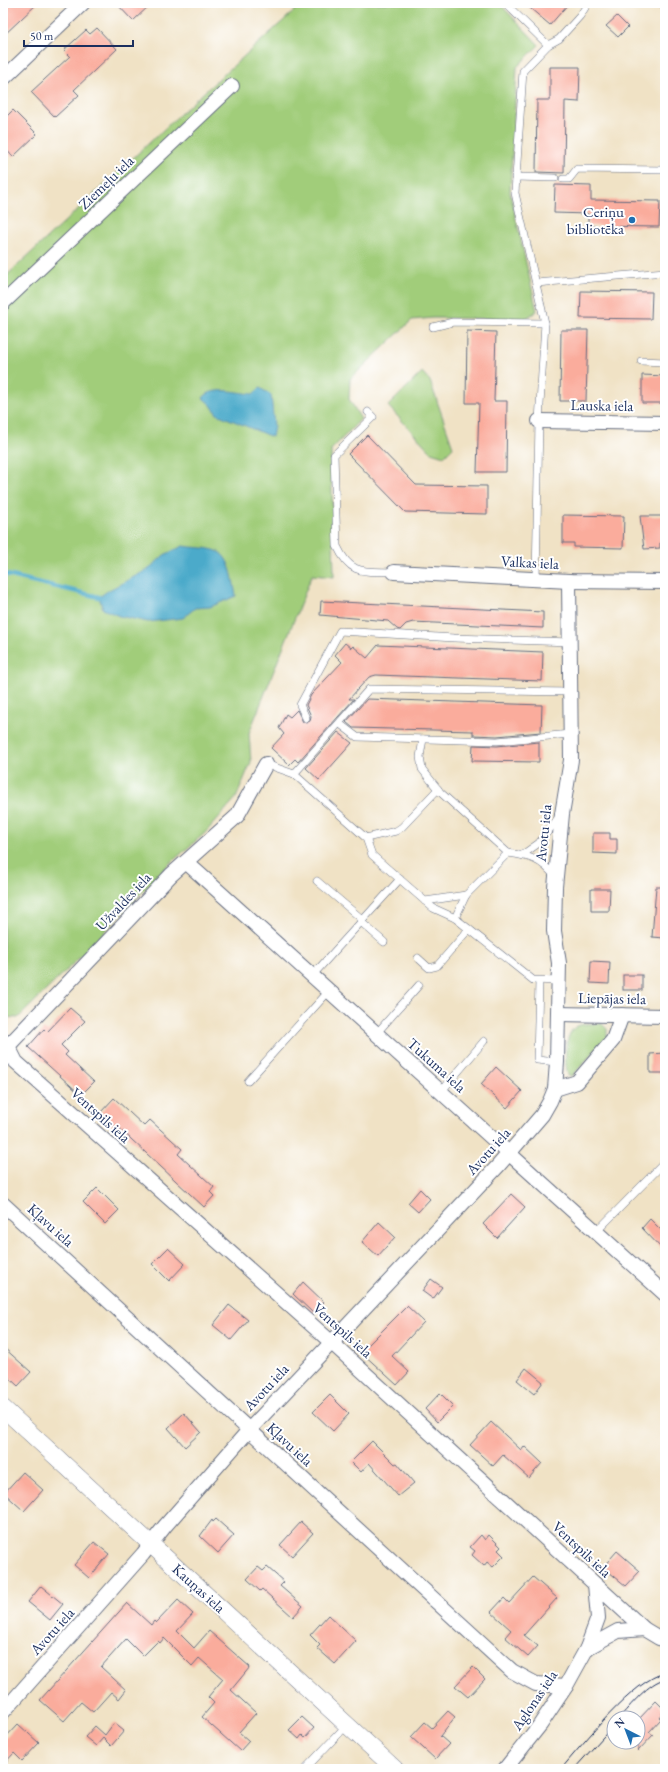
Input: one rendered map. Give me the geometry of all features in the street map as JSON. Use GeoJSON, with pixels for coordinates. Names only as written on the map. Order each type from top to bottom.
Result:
{"type":"FeatureCollection","features":[{"type":"Feature","properties":{"kind":"street"},"geometry":{"type":"LineString","coordinates":[[3,79],[83,3]]}},
{"type":"Feature","properties":{"kind":"street","name":"Ziemeļu iela"},"geometry":{"type":"LineString","coordinates":[[3,303],[232,86]]}},
{"type":"Feature","properties":{"kind":"street","name":"Lauska iela"},"geometry":{"type":"LineString","coordinates":[[539,421],[665,423]]}},
{"type":"Feature","properties":{"kind":"street","name":"Valkas iela"},"geometry":{"type":"LineString","coordinates":[[394,572],[536,580],[665,582]]}},
{"type":"Feature","properties":{"kind":"street","name":"Avotu iela"},"geometry":{"type":"LineString","coordinates":[[3,1712],[249,1430],[509,1153],[542,1115],[556,1089],[558,1062],[559,963],[554,931],[556,878],[562,814],[571,760],[571,642],[569,581]]}},
{"type":"Feature","properties":{"kind":"street","name":"Užvaldes iela"},"geometry":{"type":"LineString","coordinates":[[3,1061],[6,1044],[171,875],[236,816],[266,764]]}},
{"type":"Feature","properties":{"kind":"street","name":"Tukuma iela"},"geometry":{"type":"LineString","coordinates":[[186,862],[665,1294]]}},
{"type":"Feature","properties":{"kind":"street","name":"Liepājas iela"},"geometry":{"type":"LineString","coordinates":[[558,1014],[665,1016]]}},
{"type":"Feature","properties":{"kind":"street"},"geometry":{"type":"LineString","coordinates":[[556,1089],[577,1082],[613,1040],[622,1015]]}},
{"type":"Feature","properties":{"kind":"street","name":"Ventspils iela"},"geometry":{"type":"LineString","coordinates":[[6,1044],[16,1062],[331,1342],[644,1629],[659,1638],[665,1639]]}},
{"type":"Feature","properties":{"kind":"street","name":"Kļavu iela"},"geometry":{"type":"LineString","coordinates":[[3,1204],[512,1671],[536,1684],[566,1686]]}},
{"type":"Feature","properties":{"kind":"street","name":"Kauņas iela"},"geometry":{"type":"LineString","coordinates":[[4,1410],[394,1769]]}},
{"type":"Feature","properties":{"kind":"street","name":"Aglonas iela"},"geometry":{"type":"LineString","coordinates":[[505,1769],[540,1725],[566,1686],[587,1648],[598,1618],[595,1584]]}},
{"type":"Feature","properties":{"kind":"street"},"geometry":{"type":"LineString","coordinates":[[587,1648],[618,1631],[644,1629]]}},
{"type":"Feature","properties":{"kind":"lane"},"geometry":{"type":"LineString","coordinates":[[505,3],[548,46]]}},
{"type":"Feature","properties":{"kind":"lane"},"geometry":{"type":"LineString","coordinates":[[536,580],[539,421],[545,323],[515,193],[523,71],[548,46],[559,39],[569,29],[580,16],[588,3]]}},
{"type":"Feature","properties":{"kind":"lane"},"geometry":{"type":"LineString","coordinates":[[661,3],[665,7]]}},
{"type":"Feature","properties":{"kind":"lane"},"geometry":{"type":"LineString","coordinates":[[563,179],[569,178],[577,169],[665,170]]}},
{"type":"Feature","properties":{"kind":"lane"},"geometry":{"type":"LineString","coordinates":[[515,178],[555,178]]}},
{"type":"Feature","properties":{"kind":"lane"},"geometry":{"type":"LineString","coordinates":[[536,284],[665,272]]}},
{"type":"Feature","properties":{"kind":"lane"},"geometry":{"type":"LineString","coordinates":[[433,327],[454,322],[545,323]]}},
{"type":"Feature","properties":{"kind":"lane"},"geometry":{"type":"LineString","coordinates":[[641,361],[665,362]]}},
{"type":"Feature","properties":{"kind":"lane"},"geometry":{"type":"LineString","coordinates":[[368,412],[373,417],[334,455],[337,546],[343,559],[357,570],[394,572]]}},
{"type":"Feature","properties":{"kind":"lane"},"geometry":{"type":"LineString","coordinates":[[306,718],[300,705],[340,631],[454,638],[571,642]]}},
{"type":"Feature","properties":{"kind":"lane"},"geometry":{"type":"LineString","coordinates":[[294,774],[340,724],[369,689],[570,692]]}},
{"type":"Feature","properties":{"kind":"lane"},"geometry":{"type":"LineString","coordinates":[[340,724],[357,737],[497,741],[570,734]]}},
{"type":"Feature","properties":{"kind":"lane"},"geometry":{"type":"LineString","coordinates":[[423,739],[420,757],[422,770],[438,789],[508,853],[522,855],[540,862],[548,868],[556,878]]}},
{"type":"Feature","properties":{"kind":"lane"},"geometry":{"type":"LineString","coordinates":[[266,764],[294,774],[366,838],[372,855],[432,908],[455,918],[533,980],[559,981]]}},
{"type":"Feature","properties":{"kind":"lane"},"geometry":{"type":"LineString","coordinates":[[366,838],[396,831],[402,827],[438,789]]}},
{"type":"Feature","properties":{"kind":"lane"},"geometry":{"type":"LineString","coordinates":[[522,855],[539,843],[562,814]]}},
{"type":"Feature","properties":{"kind":"lane"},"geometry":{"type":"LineString","coordinates":[[455,918],[466,895],[508,853]]}},
{"type":"Feature","properties":{"kind":"lane"},"geometry":{"type":"LineString","coordinates":[[312,976],[400,879]]}},
{"type":"Feature","properties":{"kind":"lane"},"geometry":{"type":"LineString","coordinates":[[318,881],[384,942]]}},
{"type":"Feature","properties":{"kind":"lane"},"geometry":{"type":"LineString","coordinates":[[425,901],[466,895]]}},
{"type":"Feature","properties":{"kind":"lane"},"geometry":{"type":"LineString","coordinates":[[418,958],[429,968],[437,966],[469,930]]}},
{"type":"Feature","properties":{"kind":"lane"},"geometry":{"type":"LineString","coordinates":[[539,981],[536,1060],[558,1062]]}},
{"type":"Feature","properties":{"kind":"lane"},"geometry":{"type":"LineString","coordinates":[[376,1034],[419,985]]}},
{"type":"Feature","properties":{"kind":"lane"},"geometry":{"type":"LineString","coordinates":[[248,1081],[329,991]]}},
{"type":"Feature","properties":{"kind":"lane"},"geometry":{"type":"LineString","coordinates":[[441,1092],[484,1041]]}},
{"type":"Feature","properties":{"kind":"lane"},"geometry":{"type":"LineString","coordinates":[[596,1232],[665,1162]]}},
{"type":"Feature","properties":{"kind":"lane"},"geometry":{"type":"LineString","coordinates":[[305,1769],[346,1725]]}},
{"type":"Feature","properties":{"kind":"green space"},"geometry":{"type":"Polygon","coordinates":[[[303,3],[499,3],[539,45],[517,67],[510,192],[537,311],[525,319],[433,318],[412,320],[350,379],[349,399],[361,419],[331,450],[334,577],[312,575],[249,733],[251,762],[236,798],[205,833],[168,865],[85,952],[18,1018],[3,1017],[3,279],[191,104],[303,3]]]}},
{"type":"Feature","properties":{"kind":"green space"},"geometry":{"type":"Polygon","coordinates":[[[422,372],[430,381],[453,447],[444,456],[431,452],[388,406],[422,372]]]}},
{"type":"Feature","properties":{"kind":"green space"},"geometry":{"type":"Polygon","coordinates":[[[602,1024],[607,1029],[607,1037],[572,1076],[568,1075],[566,1047],[570,1033],[574,1028],[580,1025],[602,1024]]]}},
{"type":"Feature","properties":{"kind":"water"},"geometry":{"type":"Polygon","coordinates":[[[260,388],[271,395],[274,426],[272,437],[217,414],[211,405],[203,398],[207,394],[219,391],[233,391],[253,394],[260,388]]]}},
{"type":"Feature","properties":{"kind":"water"},"geometry":{"type":"Polygon","coordinates":[[[183,546],[210,549],[220,553],[228,562],[236,596],[210,607],[195,608],[183,618],[148,622],[119,616],[103,609],[99,597],[109,590],[149,569],[164,555],[183,546]]]}},
{"type":"Feature","properties":{"kind":"building"},"geometry":{"type":"Polygon","coordinates":[[[3,3],[38,3],[3,36],[3,3]]]}},
{"type":"Feature","properties":{"kind":"building"},"geometry":{"type":"Polygon","coordinates":[[[116,3],[152,3],[133,21],[116,3]]]}},
{"type":"Feature","properties":{"kind":"building"},"geometry":{"type":"Polygon","coordinates":[[[524,3],[569,3],[550,25],[524,3]]]}},
{"type":"Feature","properties":{"kind":"building"},"geometry":{"type":"Polygon","coordinates":[[[617,16],[628,27],[618,37],[606,26],[617,16]]]}},
{"type":"Feature","properties":{"kind":"building"},"geometry":{"type":"Polygon","coordinates":[[[97,28],[117,49],[74,90],[79,95],[55,117],[31,92],[70,56],[64,50],[86,30],[90,34],[97,28]]]}},
{"type":"Feature","properties":{"kind":"building"},"geometry":{"type":"Polygon","coordinates":[[[550,67],[580,67],[579,102],[565,101],[564,173],[536,172],[537,100],[550,100],[550,67]]]}},
{"type":"Feature","properties":{"kind":"building"},"geometry":{"type":"Polygon","coordinates":[[[13,110],[37,134],[13,157],[3,146],[3,120],[13,110]]]}},
{"type":"Feature","properties":{"kind":"building"},"geometry":{"type":"Polygon","coordinates":[[[555,185],[591,186],[591,200],[660,201],[659,227],[588,226],[588,214],[554,213],[555,185]]]}},
{"type":"Feature","properties":{"kind":"building"},"geometry":{"type":"Polygon","coordinates":[[[581,291],[652,292],[651,319],[580,318],[581,291]]]}},
{"type":"Feature","properties":{"kind":"building"},"geometry":{"type":"Polygon","coordinates":[[[561,330],[588,330],[586,401],[560,401],[561,330]]]}},
{"type":"Feature","properties":{"kind":"building"},"geometry":{"type":"Polygon","coordinates":[[[467,331],[496,332],[494,401],[507,401],[506,472],[477,472],[479,403],[466,403],[467,331]]]}},
{"type":"Feature","properties":{"kind":"building"},"geometry":{"type":"Polygon","coordinates":[[[642,375],[665,376],[665,403],[642,403],[642,375]]]}},
{"type":"Feature","properties":{"kind":"building"},"geometry":{"type":"Polygon","coordinates":[[[367,435],[416,485],[487,486],[487,514],[405,512],[348,454],[367,435]]]}},
{"type":"Feature","properties":{"kind":"building"},"geometry":{"type":"Polygon","coordinates":[[[563,515],[624,516],[623,548],[574,547],[574,543],[563,543],[563,515]]]}},
{"type":"Feature","properties":{"kind":"building"},"geometry":{"type":"Polygon","coordinates":[[[640,516],[665,516],[665,543],[660,543],[660,548],[644,549],[640,516]]]}},
{"type":"Feature","properties":{"kind":"building"},"geometry":{"type":"Polygon","coordinates":[[[321,601],[543,612],[543,628],[413,622],[406,624],[400,630],[388,621],[320,615],[321,601]]]}},
{"type":"Feature","properties":{"kind":"building"},"geometry":{"type":"Polygon","coordinates":[[[345,643],[351,648],[353,646],[367,658],[378,645],[543,652],[542,681],[376,675],[369,677],[349,699],[354,699],[298,762],[295,759],[289,765],[271,748],[284,734],[279,728],[286,714],[290,717],[297,710],[303,722],[306,723],[310,721],[311,716],[306,705],[311,695],[342,662],[335,655],[345,643]]]}},
{"type":"Feature","properties":{"kind":"building"},"geometry":{"type":"Polygon","coordinates":[[[367,699],[542,705],[541,732],[497,736],[473,735],[473,731],[353,728],[346,722],[367,699]]]}},
{"type":"Feature","properties":{"kind":"building"},"geometry":{"type":"Polygon","coordinates":[[[338,732],[352,743],[319,780],[306,768],[338,732]]]}},
{"type":"Feature","properties":{"kind":"building"},"geometry":{"type":"Polygon","coordinates":[[[539,742],[539,762],[472,761],[473,745],[497,746],[539,742]]]}},
{"type":"Feature","properties":{"kind":"building"},"geometry":{"type":"Polygon","coordinates":[[[593,833],[610,833],[610,839],[617,839],[617,854],[593,853],[593,833]]]}},
{"type":"Feature","properties":{"kind":"building"},"geometry":{"type":"Polygon","coordinates":[[[656,887],[665,887],[665,938],[652,937],[656,887]]]}},
{"type":"Feature","properties":{"kind":"building"},"geometry":{"type":"Polygon","coordinates":[[[591,889],[610,889],[609,911],[591,911],[591,889]]]}},
{"type":"Feature","properties":{"kind":"building"},"geometry":{"type":"Polygon","coordinates":[[[591,961],[610,962],[609,984],[590,983],[591,961]]]}},
{"type":"Feature","properties":{"kind":"building"},"geometry":{"type":"Polygon","coordinates":[[[623,975],[642,975],[642,990],[623,990],[623,975]]]}},
{"type":"Feature","properties":{"kind":"building"},"geometry":{"type":"Polygon","coordinates":[[[70,1008],[85,1021],[61,1045],[68,1052],[65,1055],[94,1082],[81,1095],[28,1047],[44,1029],[47,1032],[70,1008]]]}},
{"type":"Feature","properties":{"kind":"building"},"geometry":{"type":"Polygon","coordinates":[[[665,1053],[665,1073],[650,1073],[650,1054],[665,1053]]]}},
{"type":"Feature","properties":{"kind":"building"},"geometry":{"type":"Polygon","coordinates":[[[496,1067],[522,1091],[507,1108],[481,1084],[496,1067]]]}},
{"type":"Feature","properties":{"kind":"building"},"geometry":{"type":"Polygon","coordinates":[[[114,1098],[144,1126],[150,1120],[182,1149],[178,1154],[214,1187],[210,1192],[214,1196],[204,1207],[117,1126],[116,1128],[100,1113],[114,1098]]]}},
{"type":"Feature","properties":{"kind":"building"},"geometry":{"type":"Polygon","coordinates":[[[97,1188],[119,1210],[105,1224],[83,1202],[97,1188]]]}},
{"type":"Feature","properties":{"kind":"building"},"geometry":{"type":"Polygon","coordinates":[[[420,1189],[430,1199],[418,1212],[408,1203],[420,1189]]]}},
{"type":"Feature","properties":{"kind":"building"},"geometry":{"type":"Polygon","coordinates":[[[511,1194],[525,1207],[497,1238],[483,1224],[511,1194]]]}},
{"type":"Feature","properties":{"kind":"building"},"geometry":{"type":"Polygon","coordinates":[[[650,1219],[665,1234],[665,1252],[642,1228],[650,1219]]]}},
{"type":"Feature","properties":{"kind":"building"},"geometry":{"type":"Polygon","coordinates":[[[379,1222],[395,1237],[378,1256],[362,1242],[379,1222]]]}},
{"type":"Feature","properties":{"kind":"building"},"geometry":{"type":"Polygon","coordinates":[[[168,1248],[185,1264],[169,1281],[152,1264],[168,1248]]]}},
{"type":"Feature","properties":{"kind":"building"},"geometry":{"type":"Polygon","coordinates":[[[431,1279],[442,1287],[433,1299],[422,1291],[431,1279]]]}},
{"type":"Feature","properties":{"kind":"building"},"geometry":{"type":"Polygon","coordinates":[[[303,1282],[324,1302],[313,1313],[293,1294],[303,1282]]]}},
{"type":"Feature","properties":{"kind":"building"},"geometry":{"type":"Polygon","coordinates":[[[229,1305],[248,1320],[231,1340],[213,1325],[229,1305]]]}},
{"type":"Feature","properties":{"kind":"building"},"geometry":{"type":"Polygon","coordinates":[[[407,1306],[424,1322],[392,1356],[409,1372],[397,1385],[361,1352],[407,1306]]]}},
{"type":"Feature","properties":{"kind":"building"},"geometry":{"type":"Polygon","coordinates":[[[3,1347],[31,1372],[18,1386],[3,1372],[3,1347]]]}},
{"type":"Feature","properties":{"kind":"building"},"geometry":{"type":"Polygon","coordinates":[[[526,1368],[543,1382],[534,1394],[517,1380],[526,1368]]]}},
{"type":"Feature","properties":{"kind":"building"},"geometry":{"type":"Polygon","coordinates":[[[440,1393],[453,1406],[437,1422],[425,1409],[440,1393]]]}},
{"type":"Feature","properties":{"kind":"building"},"geometry":{"type":"Polygon","coordinates":[[[330,1395],[349,1414],[333,1431],[313,1412],[330,1395]]]}},
{"type":"Feature","properties":{"kind":"building"},"geometry":{"type":"Polygon","coordinates":[[[184,1413],[201,1432],[185,1447],[168,1428],[184,1413]]]}},
{"type":"Feature","properties":{"kind":"building"},"geometry":{"type":"Polygon","coordinates":[[[491,1422],[521,1450],[524,1446],[542,1463],[529,1478],[503,1455],[493,1466],[470,1445],[491,1422]]]}},
{"type":"Feature","properties":{"kind":"building"},"geometry":{"type":"Polygon","coordinates":[[[372,1441],[395,1464],[397,1463],[414,1483],[398,1496],[369,1463],[361,1472],[351,1462],[372,1441]]]}},
{"type":"Feature","properties":{"kind":"building"},"geometry":{"type":"Polygon","coordinates":[[[23,1472],[43,1490],[24,1511],[4,1493],[23,1472]]]}},
{"type":"Feature","properties":{"kind":"building"},"geometry":{"type":"Polygon","coordinates":[[[216,1519],[234,1535],[218,1553],[200,1536],[212,1520],[213,1522],[216,1519]]]}},
{"type":"Feature","properties":{"kind":"building"},"geometry":{"type":"Polygon","coordinates":[[[301,1522],[313,1533],[292,1556],[280,1545],[301,1522]]]}},
{"type":"Feature","properties":{"kind":"building"},"geometry":{"type":"Polygon","coordinates":[[[481,1535],[485,1540],[489,1535],[501,1547],[498,1550],[504,1556],[493,1567],[487,1562],[484,1566],[472,1555],[475,1551],[470,1547],[481,1535]]]}},
{"type":"Feature","properties":{"kind":"building"},"geometry":{"type":"Polygon","coordinates":[[[94,1542],[109,1554],[89,1578],[74,1565],[94,1542]]]}},
{"type":"Feature","properties":{"kind":"building"},"geometry":{"type":"Polygon","coordinates":[[[617,1551],[640,1571],[626,1586],[603,1567],[617,1551]]]}},
{"type":"Feature","properties":{"kind":"building"},"geometry":{"type":"Polygon","coordinates":[[[258,1567],[263,1571],[267,1567],[284,1582],[280,1586],[303,1606],[293,1617],[262,1589],[260,1591],[247,1579],[258,1567]]]}},
{"type":"Feature","properties":{"kind":"building"},"geometry":{"type":"Polygon","coordinates":[[[533,1577],[557,1598],[524,1635],[538,1646],[528,1657],[505,1637],[511,1630],[491,1612],[504,1598],[509,1603],[533,1577]]]}},
{"type":"Feature","properties":{"kind":"building"},"geometry":{"type":"Polygon","coordinates":[[[41,1586],[63,1604],[50,1620],[28,1602],[41,1586]]]}},
{"type":"Feature","properties":{"kind":"building"},"geometry":{"type":"Polygon","coordinates":[[[178,1600],[193,1614],[177,1631],[194,1648],[209,1631],[250,1667],[231,1690],[256,1713],[239,1732],[249,1741],[240,1751],[202,1717],[214,1703],[208,1697],[223,1679],[199,1658],[192,1666],[164,1638],[160,1643],[158,1641],[143,1656],[126,1639],[101,1667],[126,1690],[119,1699],[111,1692],[93,1712],[81,1702],[64,1721],[40,1700],[127,1603],[151,1625],[154,1621],[156,1623],[178,1600]]]}},
{"type":"Feature","properties":{"kind":"building"},"geometry":{"type":"Polygon","coordinates":[[[328,1615],[356,1641],[335,1664],[317,1648],[320,1645],[310,1635],[328,1615]]]}},
{"type":"Feature","properties":{"kind":"building"},"geometry":{"type":"Polygon","coordinates":[[[473,1667],[485,1679],[468,1697],[455,1686],[473,1667]]]}},
{"type":"Feature","properties":{"kind":"building"},"geometry":{"type":"Polygon","coordinates":[[[656,1701],[665,1710],[659,1717],[661,1719],[649,1732],[653,1735],[646,1742],[646,1712],[656,1701]]]}},
{"type":"Feature","properties":{"kind":"building"},"geometry":{"type":"Polygon","coordinates":[[[448,1711],[455,1717],[440,1736],[449,1744],[435,1759],[411,1737],[425,1722],[432,1728],[448,1711]]]}},
{"type":"Feature","properties":{"kind":"building"},"geometry":{"type":"Polygon","coordinates":[[[302,1717],[314,1728],[305,1738],[302,1735],[299,1739],[289,1730],[302,1717]]]}},
{"type":"Feature","properties":{"kind":"building"},"geometry":{"type":"Polygon","coordinates":[[[114,1723],[124,1731],[111,1746],[103,1738],[96,1746],[85,1737],[95,1726],[105,1735],[114,1723]]]}},
{"type":"Feature","properties":{"kind":"building"},"geometry":{"type":"Polygon","coordinates":[[[18,1724],[39,1743],[22,1761],[14,1753],[3,1765],[3,1740],[18,1724]]]}},
{"type":"Feature","properties":{"kind":"waterway"},"geometry":{"type":"LineString","coordinates":[[3,574],[99,597]]}},
{"type":"Feature","properties":{"kind":"tram line"},"geometry":{"type":"LineString","coordinates":[[561,1769],[595,1729],[624,1699],[653,1678],[665,1673]]}},
{"type":"Feature","properties":{"kind":"tram line"},"geometry":{"type":"LineString","coordinates":[[626,1710],[646,1689],[665,1679]]}},
{"type":"Feature","properties":{"kind":"tram line"},"geometry":{"type":"LineString","coordinates":[[574,1769],[606,1734]]}},
{"type":"Feature","properties":{"kind":"place","name":"Ceriņu bibliotēka"},"geometry":{"type":"Point","coordinates":[632,220]}}]}
